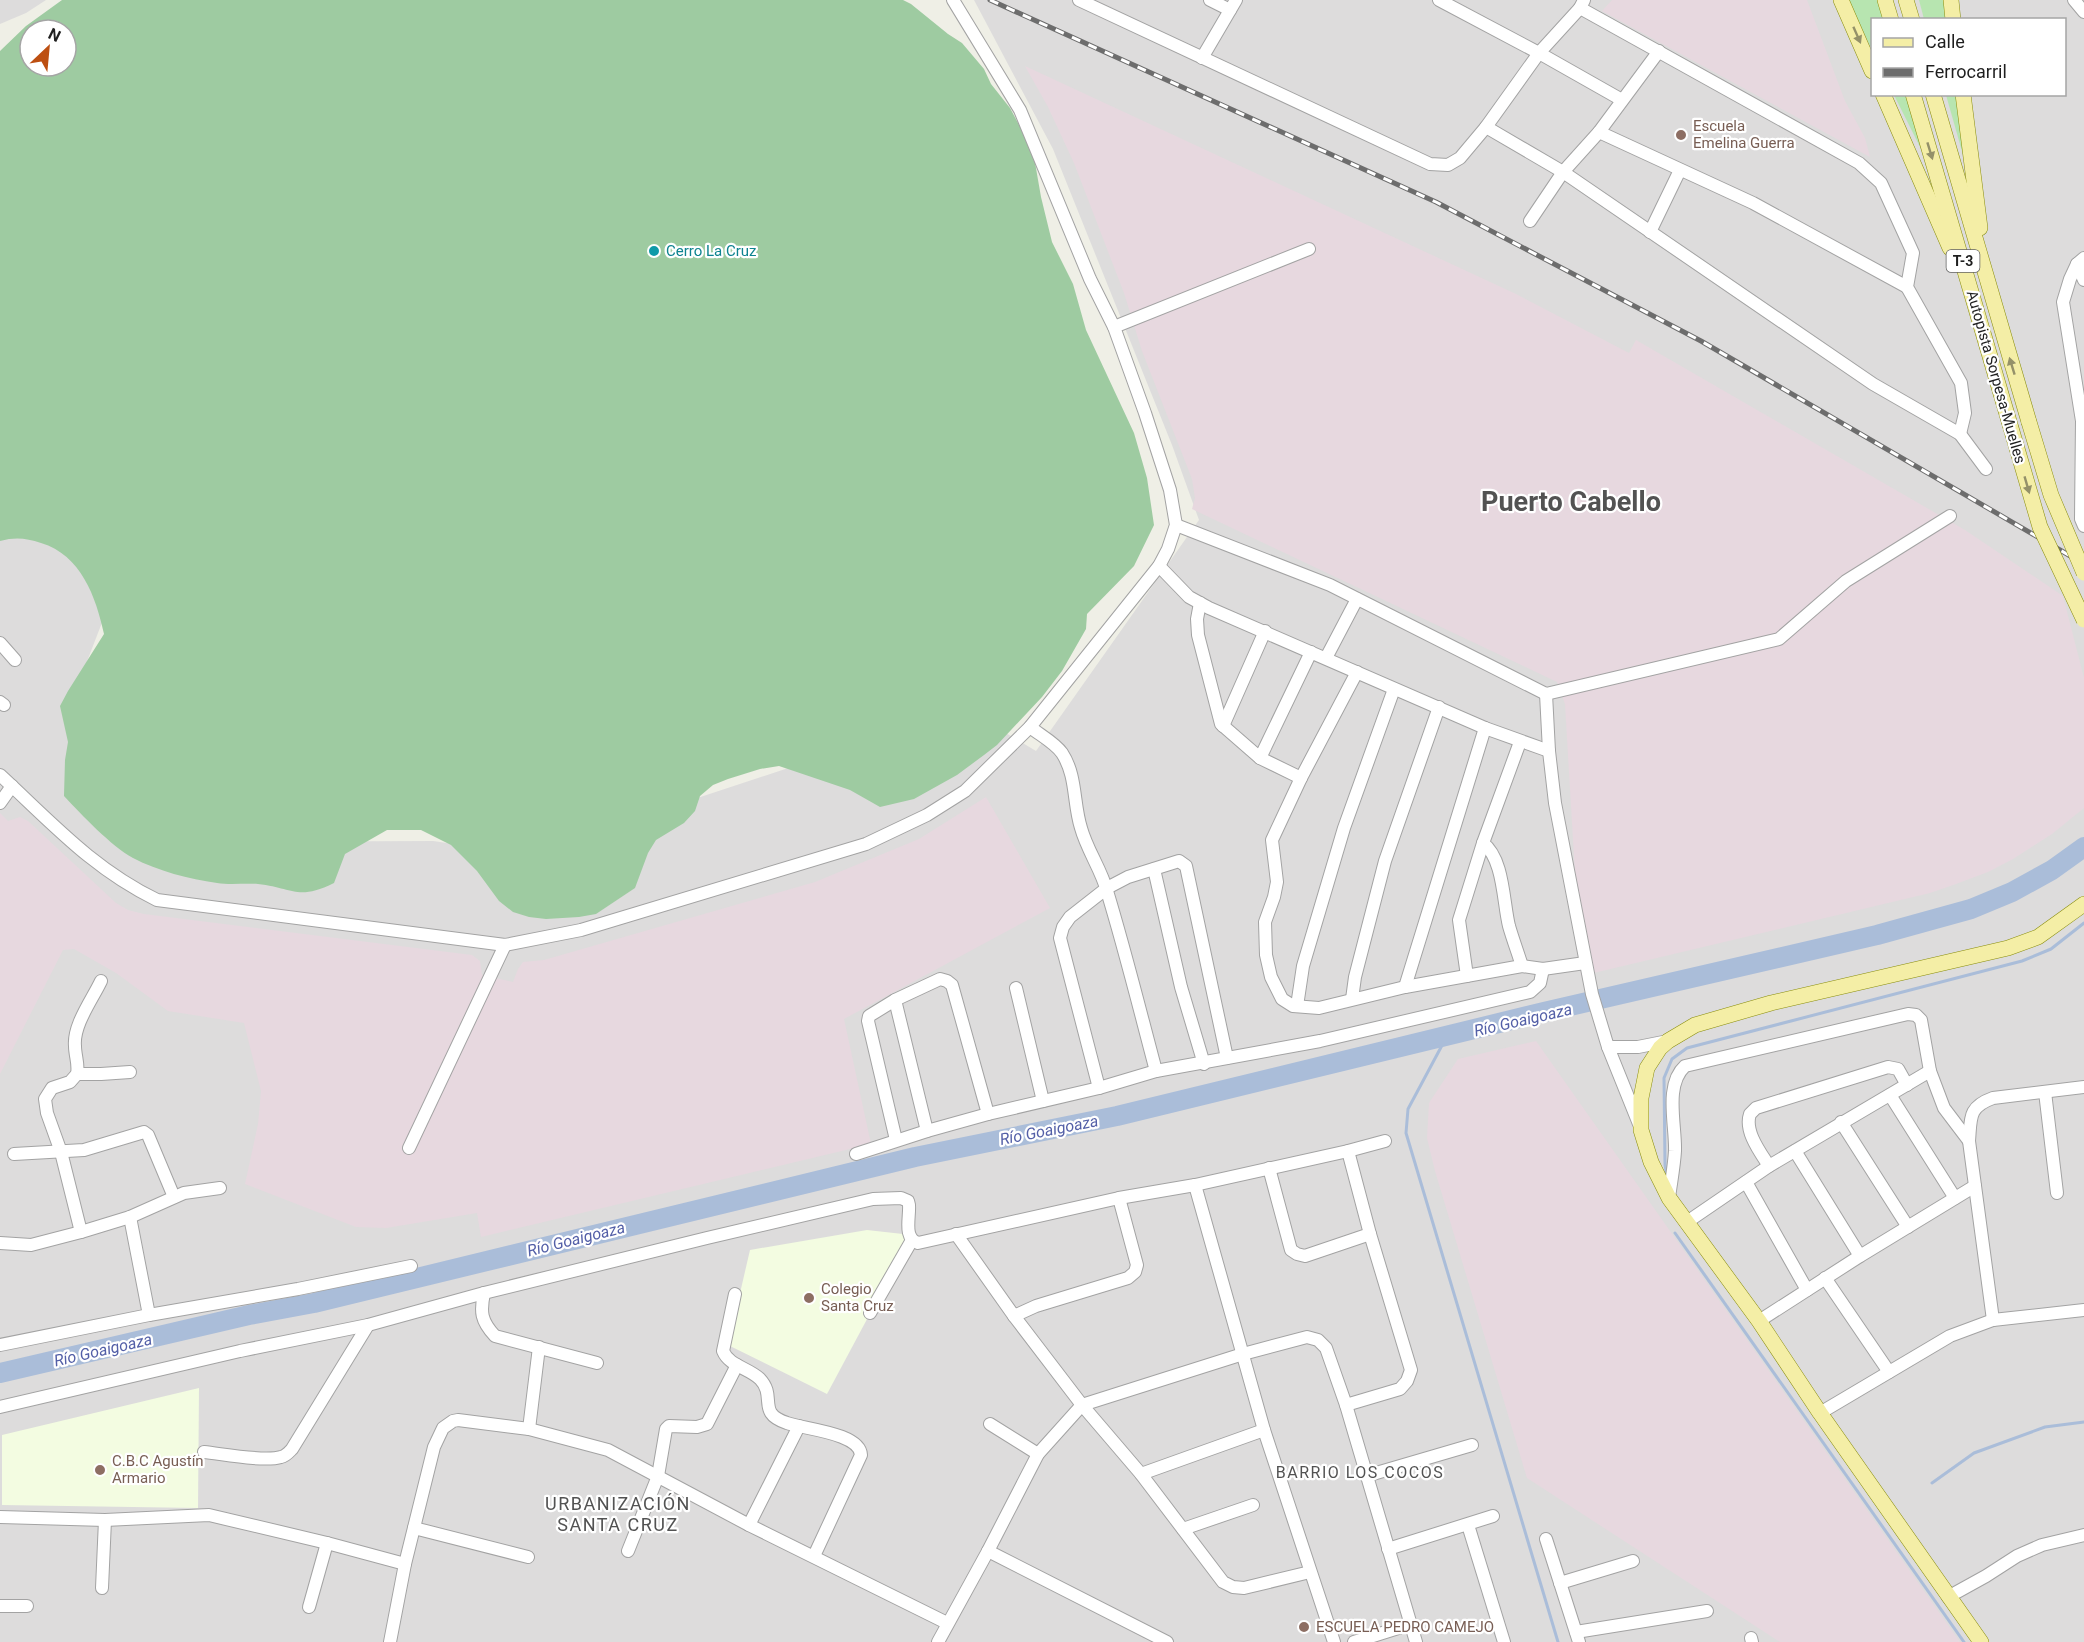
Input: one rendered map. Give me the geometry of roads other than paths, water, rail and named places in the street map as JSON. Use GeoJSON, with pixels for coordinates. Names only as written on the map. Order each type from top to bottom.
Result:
{"type":"FeatureCollection","features":[{"type":"Feature","properties":{"kind":"main road"},"geometry":{"type":"LineString","coordinates":[[1841,0],[1871,69]]}},
{"type":"Feature","properties":{"kind":"main road"},"geometry":{"type":"LineString","coordinates":[[1885,0],[1890,18]]}},
{"type":"Feature","properties":{"kind":"main road"},"geometry":{"type":"LineString","coordinates":[[1906,0],[1911,18]]}},
{"type":"Feature","properties":{"kind":"main road"},"geometry":{"type":"LineString","coordinates":[[1951,0],[1953,18]]}},
{"type":"Feature","properties":{"kind":"main road"},"geometry":{"type":"LineString","coordinates":[[1884,96],[1979,316]]}},
{"type":"Feature","properties":{"kind":"main road","name":"Autopista Sorpesa-Muelles"},"geometry":{"type":"LineString","coordinates":[[1914,96],[2040,527],[2084,620]]}},
{"type":"Feature","properties":{"kind":"main road","name":"Autopista Sorpesa-Muelles"},"geometry":{"type":"LineString","coordinates":[[1934,96],[2051,495],[2084,573]]}},
{"type":"Feature","properties":{"kind":"main road"},"geometry":{"type":"LineString","coordinates":[[1963,96],[1986,279]]}},
{"type":"Feature","properties":{"kind":"main road"},"geometry":{"type":"LineString","coordinates":[[1980,1642],[1820,1413],[1759,1321],[1669,1198],[1651,1162],[1641,1130],[1641,1098],[1647,1068],[1668,1041],[1695,1025],[1771,1003],[2008,948],[2038,936],[2084,904]]}},
{"type":"Feature","properties":{"kind":"street"},"geometry":{"type":"LineString","coordinates":[[0,775],[78,850],[129,886],[157,900],[505,945],[581,930],[866,844],[927,815],[965,790],[1030,727],[1159,566],[1168,549],[1176,525],[1170,490],[1114,327],[1090,279],[1020,110],[953,0]]}},
{"type":"Feature","properties":{"kind":"street"},"geometry":{"type":"LineString","coordinates":[[1202,58],[1233,5],[1210,0]]}},
{"type":"Feature","properties":{"kind":"street"},"geometry":{"type":"LineString","coordinates":[[1439,0],[1622,100]]}},
{"type":"Feature","properties":{"kind":"street"},"geometry":{"type":"LineString","coordinates":[[2074,0],[2084,12]]}},
{"type":"Feature","properties":{"kind":"street"},"geometry":{"type":"LineString","coordinates":[[1084,1],[1430,164],[1448,165],[1460,158],[1486,127],[1539,53],[1582,4],[1659,51],[1859,163],[1881,183],[1913,253],[1907,287]]}},
{"type":"Feature","properties":{"kind":"street"},"geometry":{"type":"LineString","coordinates":[[1530,221],[1563,172],[1599,132],[1659,51]]}},
{"type":"Feature","properties":{"kind":"street"},"geometry":{"type":"LineString","coordinates":[[1486,127],[1563,172],[1873,384],[1960,434],[1986,470]]}},
{"type":"Feature","properties":{"kind":"street"},"geometry":{"type":"LineString","coordinates":[[1599,132],[1753,203],[1907,287],[1961,383],[1965,413],[1960,434]]}},
{"type":"Feature","properties":{"kind":"street"},"geometry":{"type":"LineString","coordinates":[[1650,232],[1680,170]]}},
{"type":"Feature","properties":{"kind":"street"},"geometry":{"type":"LineString","coordinates":[[1114,327],[1309,249]]}},
{"type":"Feature","properties":{"kind":"street"},"geometry":{"type":"LineString","coordinates":[[2080,261],[2084,280]]}},
{"type":"Feature","properties":{"kind":"street"},"geometry":{"type":"LineString","coordinates":[[2080,261],[2070,279],[2063,302],[2083,421],[2080,496],[2081,519],[2084,526]]}},
{"type":"Feature","properties":{"kind":"street"},"geometry":{"type":"LineString","coordinates":[[1176,525],[1330,585],[1546,694],[1779,639],[1846,582],[1950,516]]}},
{"type":"Feature","properties":{"kind":"street"},"geometry":{"type":"LineString","coordinates":[[1159,566],[1189,597],[1200,603],[1485,729],[1549,751]]}},
{"type":"Feature","properties":{"kind":"street"},"geometry":{"type":"LineString","coordinates":[[1326,658],[1357,599]]}},
{"type":"Feature","properties":{"kind":"street"},"geometry":{"type":"LineString","coordinates":[[1200,603],[1197,619],[1198,635],[1223,726],[1260,758],[1301,778]]}},
{"type":"Feature","properties":{"kind":"street"},"geometry":{"type":"LineString","coordinates":[[1223,726],[1265,631]]}},
{"type":"Feature","properties":{"kind":"street"},"geometry":{"type":"LineString","coordinates":[[0,643],[15,660]]}},
{"type":"Feature","properties":{"kind":"street"},"geometry":{"type":"LineString","coordinates":[[1260,758],[1311,652]]}},
{"type":"Feature","properties":{"kind":"street"},"geometry":{"type":"LineString","coordinates":[[1357,672],[1301,778],[1272,840],[1276,887],[1266,916],[1266,955],[1271,977],[1282,999],[1297,1006],[1319,1008],[1405,987],[1522,966],[1544,969],[1585,963]]}},
{"type":"Feature","properties":{"kind":"street"},"geometry":{"type":"LineString","coordinates":[[1297,1006],[1303,966],[1344,828],[1394,689]]}},
{"type":"Feature","properties":{"kind":"street"},"geometry":{"type":"LineString","coordinates":[[1546,694],[1555,803],[1585,963],[1599,1021],[1641,1130]]}},
{"type":"Feature","properties":{"kind":"street"},"geometry":{"type":"LineString","coordinates":[[1352,999],[1355,976],[1385,861],[1439,707]]}},
{"type":"Feature","properties":{"kind":"street"},"geometry":{"type":"LineString","coordinates":[[1030,727],[1061,752],[1070,769],[1075,786],[1081,830],[1107,888],[1156,1071]]}},
{"type":"Feature","properties":{"kind":"street"},"geometry":{"type":"LineString","coordinates":[[1405,987],[1485,729]]}},
{"type":"Feature","properties":{"kind":"street"},"geometry":{"type":"LineString","coordinates":[[1467,976],[1459,920],[1483,843],[1520,742]]}},
{"type":"Feature","properties":{"kind":"street"},"geometry":{"type":"LineString","coordinates":[[0,804],[12,786]]}},
{"type":"Feature","properties":{"kind":"street"},"geometry":{"type":"LineString","coordinates":[[1483,843],[1493,855],[1509,925],[1522,966]]}},
{"type":"Feature","properties":{"kind":"street"},"geometry":{"type":"LineString","coordinates":[[1099,1088],[1060,938],[1063,927],[1070,917],[1107,888],[1128,877],[1179,861],[1186,866],[1227,1058]]}},
{"type":"Feature","properties":{"kind":"street"},"geometry":{"type":"LineString","coordinates":[[1154,869],[1181,987],[1204,1064]]}},
{"type":"Feature","properties":{"kind":"street"},"geometry":{"type":"LineString","coordinates":[[409,1148],[505,945]]}},
{"type":"Feature","properties":{"kind":"street"},"geometry":{"type":"LineString","coordinates":[[856,1154],[988,1114],[1099,1088],[1156,1071],[1320,1041],[1530,992],[1540,983],[1544,969]]}},
{"type":"Feature","properties":{"kind":"street"},"geometry":{"type":"LineString","coordinates":[[896,1140],[868,1022],[869,1016],[872,1012],[895,1000],[940,979],[952,985],[988,1114]]}},
{"type":"Feature","properties":{"kind":"street"},"geometry":{"type":"LineString","coordinates":[[81,1232],[45,1099],[52,1088],[70,1082],[77,1074],[76,1035],[101,981]]}},
{"type":"Feature","properties":{"kind":"street"},"geometry":{"type":"LineString","coordinates":[[1016,988],[1043,1101]]}},
{"type":"Feature","properties":{"kind":"street"},"geometry":{"type":"LineString","coordinates":[[895,1000],[927,1131]]}},
{"type":"Feature","properties":{"kind":"street"},"geometry":{"type":"LineString","coordinates":[[1669,1198],[1675,1149],[1674,1086],[1680,1070],[1685,1066],[1913,1014],[1921,1020],[1930,1071],[1944,1108],[1969,1141]]}},
{"type":"Feature","properties":{"kind":"street"},"geometry":{"type":"LineString","coordinates":[[1608,1047],[1638,1047],[1661,1040],[1668,1041]]}},
{"type":"Feature","properties":{"kind":"street"},"geometry":{"type":"LineString","coordinates":[[1769,1166],[1760,1153],[1748,1123],[1750,1114],[1756,1108],[1888,1067],[1898,1069],[1907,1084]]}},
{"type":"Feature","properties":{"kind":"street"},"geometry":{"type":"LineString","coordinates":[[1687,1222],[1769,1166],[1930,1071]]}},
{"type":"Feature","properties":{"kind":"street"},"geometry":{"type":"LineString","coordinates":[[77,1074],[130,1072]]}},
{"type":"Feature","properties":{"kind":"street"},"geometry":{"type":"LineString","coordinates":[[1992,1320],[1969,1141],[1971,1114],[1980,1103],[1993,1098],[2084,1087]]}},
{"type":"Feature","properties":{"kind":"street"},"geometry":{"type":"LineString","coordinates":[[2045,1092],[2057,1193]]}},
{"type":"Feature","properties":{"kind":"street"},"geometry":{"type":"LineString","coordinates":[[1890,1095],[1955,1198]]}},
{"type":"Feature","properties":{"kind":"street"},"geometry":{"type":"LineString","coordinates":[[1841,1122],[1908,1227]]}},
{"type":"Feature","properties":{"kind":"street"},"geometry":{"type":"LineString","coordinates":[[14,1154],[84,1150],[144,1132],[148,1135],[174,1197]]}},
{"type":"Feature","properties":{"kind":"street"},"geometry":{"type":"LineString","coordinates":[[0,1407],[240,1351],[368,1325],[484,1293],[873,1199],[900,1198],[908,1201],[908,1235],[912,1240],[921,1242],[1119,1198],[1195,1185],[1385,1141]]}},
{"type":"Feature","properties":{"kind":"street"},"geometry":{"type":"LineString","coordinates":[[1346,1405],[1400,1389],[1407,1381],[1411,1370],[1370,1234],[1348,1151]]}},
{"type":"Feature","properties":{"kind":"street"},"geometry":{"type":"LineString","coordinates":[[1795,1151],[1860,1256]]}},
{"type":"Feature","properties":{"kind":"street"},"geometry":{"type":"LineString","coordinates":[[1269,1168],[1291,1250],[1297,1254],[1305,1256],[1370,1234]]}},
{"type":"Feature","properties":{"kind":"street"},"geometry":{"type":"LineString","coordinates":[[1746,1182],[1807,1290]]}},
{"type":"Feature","properties":{"kind":"street"},"geometry":{"type":"LineString","coordinates":[[1195,1185],[1264,1430],[1334,1642]]}},
{"type":"Feature","properties":{"kind":"street"},"geometry":{"type":"LineString","coordinates":[[1759,1321],[1975,1186]]}},
{"type":"Feature","properties":{"kind":"street"},"geometry":{"type":"LineString","coordinates":[[0,1243],[31,1245],[130,1217],[184,1193],[220,1188]]}},
{"type":"Feature","properties":{"kind":"street"},"geometry":{"type":"LineString","coordinates":[[1014,1316],[1036,1306],[1128,1278],[1133,1274],[1137,1265],[1119,1198]]}},
{"type":"Feature","properties":{"kind":"street"},"geometry":{"type":"LineString","coordinates":[[130,1217],[149,1314]]}},
{"type":"Feature","properties":{"kind":"street"},"geometry":{"type":"LineString","coordinates":[[956,1234],[1014,1316],[1082,1405],[1141,1474],[1223,1582],[1233,1587],[1244,1588],[1310,1572]]}},
{"type":"Feature","properties":{"kind":"street"},"geometry":{"type":"LineString","coordinates":[[870,1313],[912,1240]]}},
{"type":"Feature","properties":{"kind":"street"},"geometry":{"type":"LineString","coordinates":[[1,1341],[298,1289],[411,1266]]}},
{"type":"Feature","properties":{"kind":"street"},"geometry":{"type":"LineString","coordinates":[[1825,1278],[1889,1372]]}},
{"type":"Feature","properties":{"kind":"street"},"geometry":{"type":"LineString","coordinates":[[484,1293],[481,1308],[483,1319],[487,1328],[495,1336],[597,1363]]}},
{"type":"Feature","properties":{"kind":"street"},"geometry":{"type":"LineString","coordinates":[[735,1294],[723,1347],[727,1358],[755,1375],[765,1385],[768,1409],[772,1415],[787,1423],[849,1440],[858,1446],[861,1452],[814,1556]]}},
{"type":"Feature","properties":{"kind":"street"},"geometry":{"type":"LineString","coordinates":[[1820,1413],[1950,1336],[1992,1320],[2084,1310]]}},
{"type":"Feature","properties":{"kind":"street"},"geometry":{"type":"LineString","coordinates":[[204,1452],[265,1458],[279,1458],[287,1454],[368,1325]]}},
{"type":"Feature","properties":{"kind":"street"},"geometry":{"type":"LineString","coordinates":[[938,1642],[1038,1454],[1082,1405],[1243,1354],[1307,1337],[1318,1340],[1326,1348],[1346,1405],[1416,1642]]}},
{"type":"Feature","properties":{"kind":"street"},"geometry":{"type":"LineString","coordinates":[[529,1429],[539,1347]]}},
{"type":"Feature","properties":{"kind":"street"},"geometry":{"type":"LineString","coordinates":[[628,1551],[658,1476],[666,1429],[669,1426],[697,1427],[707,1424],[737,1365]]}},
{"type":"Feature","properties":{"kind":"street"},"geometry":{"type":"LineString","coordinates":[[390,1642],[405,1564],[434,1447],[440,1433],[448,1423],[458,1419],[529,1429],[608,1450],[749,1525],[947,1623]]}},
{"type":"Feature","properties":{"kind":"street"},"geometry":{"type":"LineString","coordinates":[[990,1424],[1038,1454]]}},
{"type":"Feature","properties":{"kind":"street"},"geometry":{"type":"LineString","coordinates":[[749,1525],[799,1426]]}},
{"type":"Feature","properties":{"kind":"street"},"geometry":{"type":"LineString","coordinates":[[1141,1474],[1264,1430]]}},
{"type":"Feature","properties":{"kind":"street"},"geometry":{"type":"LineString","coordinates":[[1366,1476],[1472,1445]]}},
{"type":"Feature","properties":{"kind":"street"},"geometry":{"type":"LineString","coordinates":[[1183,1529],[1253,1504]]}},
{"type":"Feature","properties":{"kind":"street"},"geometry":{"type":"LineString","coordinates":[[0,1517],[105,1520],[209,1515],[405,1564]]}},
{"type":"Feature","properties":{"kind":"street"},"geometry":{"type":"LineString","coordinates":[[1388,1549],[1493,1516]]}},
{"type":"Feature","properties":{"kind":"street"},"geometry":{"type":"LineString","coordinates":[[102,1588],[105,1520]]}},
{"type":"Feature","properties":{"kind":"street"},"geometry":{"type":"LineString","coordinates":[[1468,1525],[1504,1642]]}},
{"type":"Feature","properties":{"kind":"street"},"geometry":{"type":"LineString","coordinates":[[414,1528],[528,1557]]}},
{"type":"Feature","properties":{"kind":"street"},"geometry":{"type":"LineString","coordinates":[[1948,1598],[2017,1556],[2042,1545],[2084,1535]]}},
{"type":"Feature","properties":{"kind":"street"},"geometry":{"type":"LineString","coordinates":[[1546,1539],[1577,1637],[1707,1611]]}},
{"type":"Feature","properties":{"kind":"street"},"geometry":{"type":"LineString","coordinates":[[309,1607],[327,1543]]}},
{"type":"Feature","properties":{"kind":"street"},"geometry":{"type":"LineString","coordinates":[[988,1551],[1167,1642]]}},
{"type":"Feature","properties":{"kind":"street"},"geometry":{"type":"LineString","coordinates":[[1560,1583],[1633,1561]]}},
{"type":"Feature","properties":{"kind":"street"},"geometry":{"type":"LineString","coordinates":[[0,1606],[27,1606]]}},
{"type":"Feature","properties":{"kind":"street"},"geometry":{"type":"LineString","coordinates":[[1354,1642],[1411,1624]]}},
{"type":"Feature","properties":{"kind":"waterway","name":"Río Goaigoaza"},"geometry":{"type":"LineString","coordinates":[[0,1373],[249,1315],[314,1303],[915,1157],[1117,1116],[1544,1012],[1877,935],[1971,909],[2012,892],[2052,870],[2084,847]]}},
{"type":"Feature","properties":{"kind":"waterway"},"geometry":{"type":"LineString","coordinates":[[1667,1177],[1664,1078],[1672,1059],[1687,1048],[2022,961],[2051,949],[2084,923]]}},
{"type":"Feature","properties":{"kind":"waterway"},"geometry":{"type":"LineString","coordinates":[[1447,1036],[1408,1109],[1406,1133],[1558,1642]]}},
{"type":"Feature","properties":{"kind":"waterway"},"geometry":{"type":"LineString","coordinates":[[1675,1233],[1964,1642]]}},
{"type":"Feature","properties":{"kind":"waterway"},"geometry":{"type":"LineString","coordinates":[[1932,1483],[1974,1453],[2045,1427],[2084,1422]]}},
{"type":"Feature","properties":{"kind":"railway"},"geometry":{"type":"LineString","coordinates":[[990,0],[1436,202],[1701,341],[2084,564]]}},
{"type":"Feature","properties":{"kind":"place","name":"Escuela Emelina Guerra"},"geometry":{"type":"Point","coordinates":[1681,135]}},
{"type":"Feature","properties":{"kind":"place","name":"Cerro La Cruz"},"geometry":{"type":"Point","coordinates":[654,251]}},
{"type":"Feature","properties":{"kind":"place","name":"Colegio Santa Cruz"},"geometry":{"type":"Point","coordinates":[809,1298]}},
{"type":"Feature","properties":{"kind":"place","name":"C.B.C Agustín Armario"},"geometry":{"type":"Point","coordinates":[100,1470]}},
{"type":"Feature","properties":{"kind":"place","name":"ESCUELA PEDRO CAMEJO"},"geometry":{"type":"Point","coordinates":[1304,1627]}},
{"type":"Feature","properties":{"kind":"district","name":"Puerto Cabello"},"geometry":{"type":"Point","coordinates":[1571,502]}},
{"type":"Feature","properties":{"kind":"district","name":"BARRIO LOS COCOS"},"geometry":{"type":"Point","coordinates":[1360,1472]}},
{"type":"Feature","properties":{"kind":"district","name":"URBANIZACIÓN SANTA CRUZ"},"geometry":{"type":"Point","coordinates":[618,1513]}}]}
